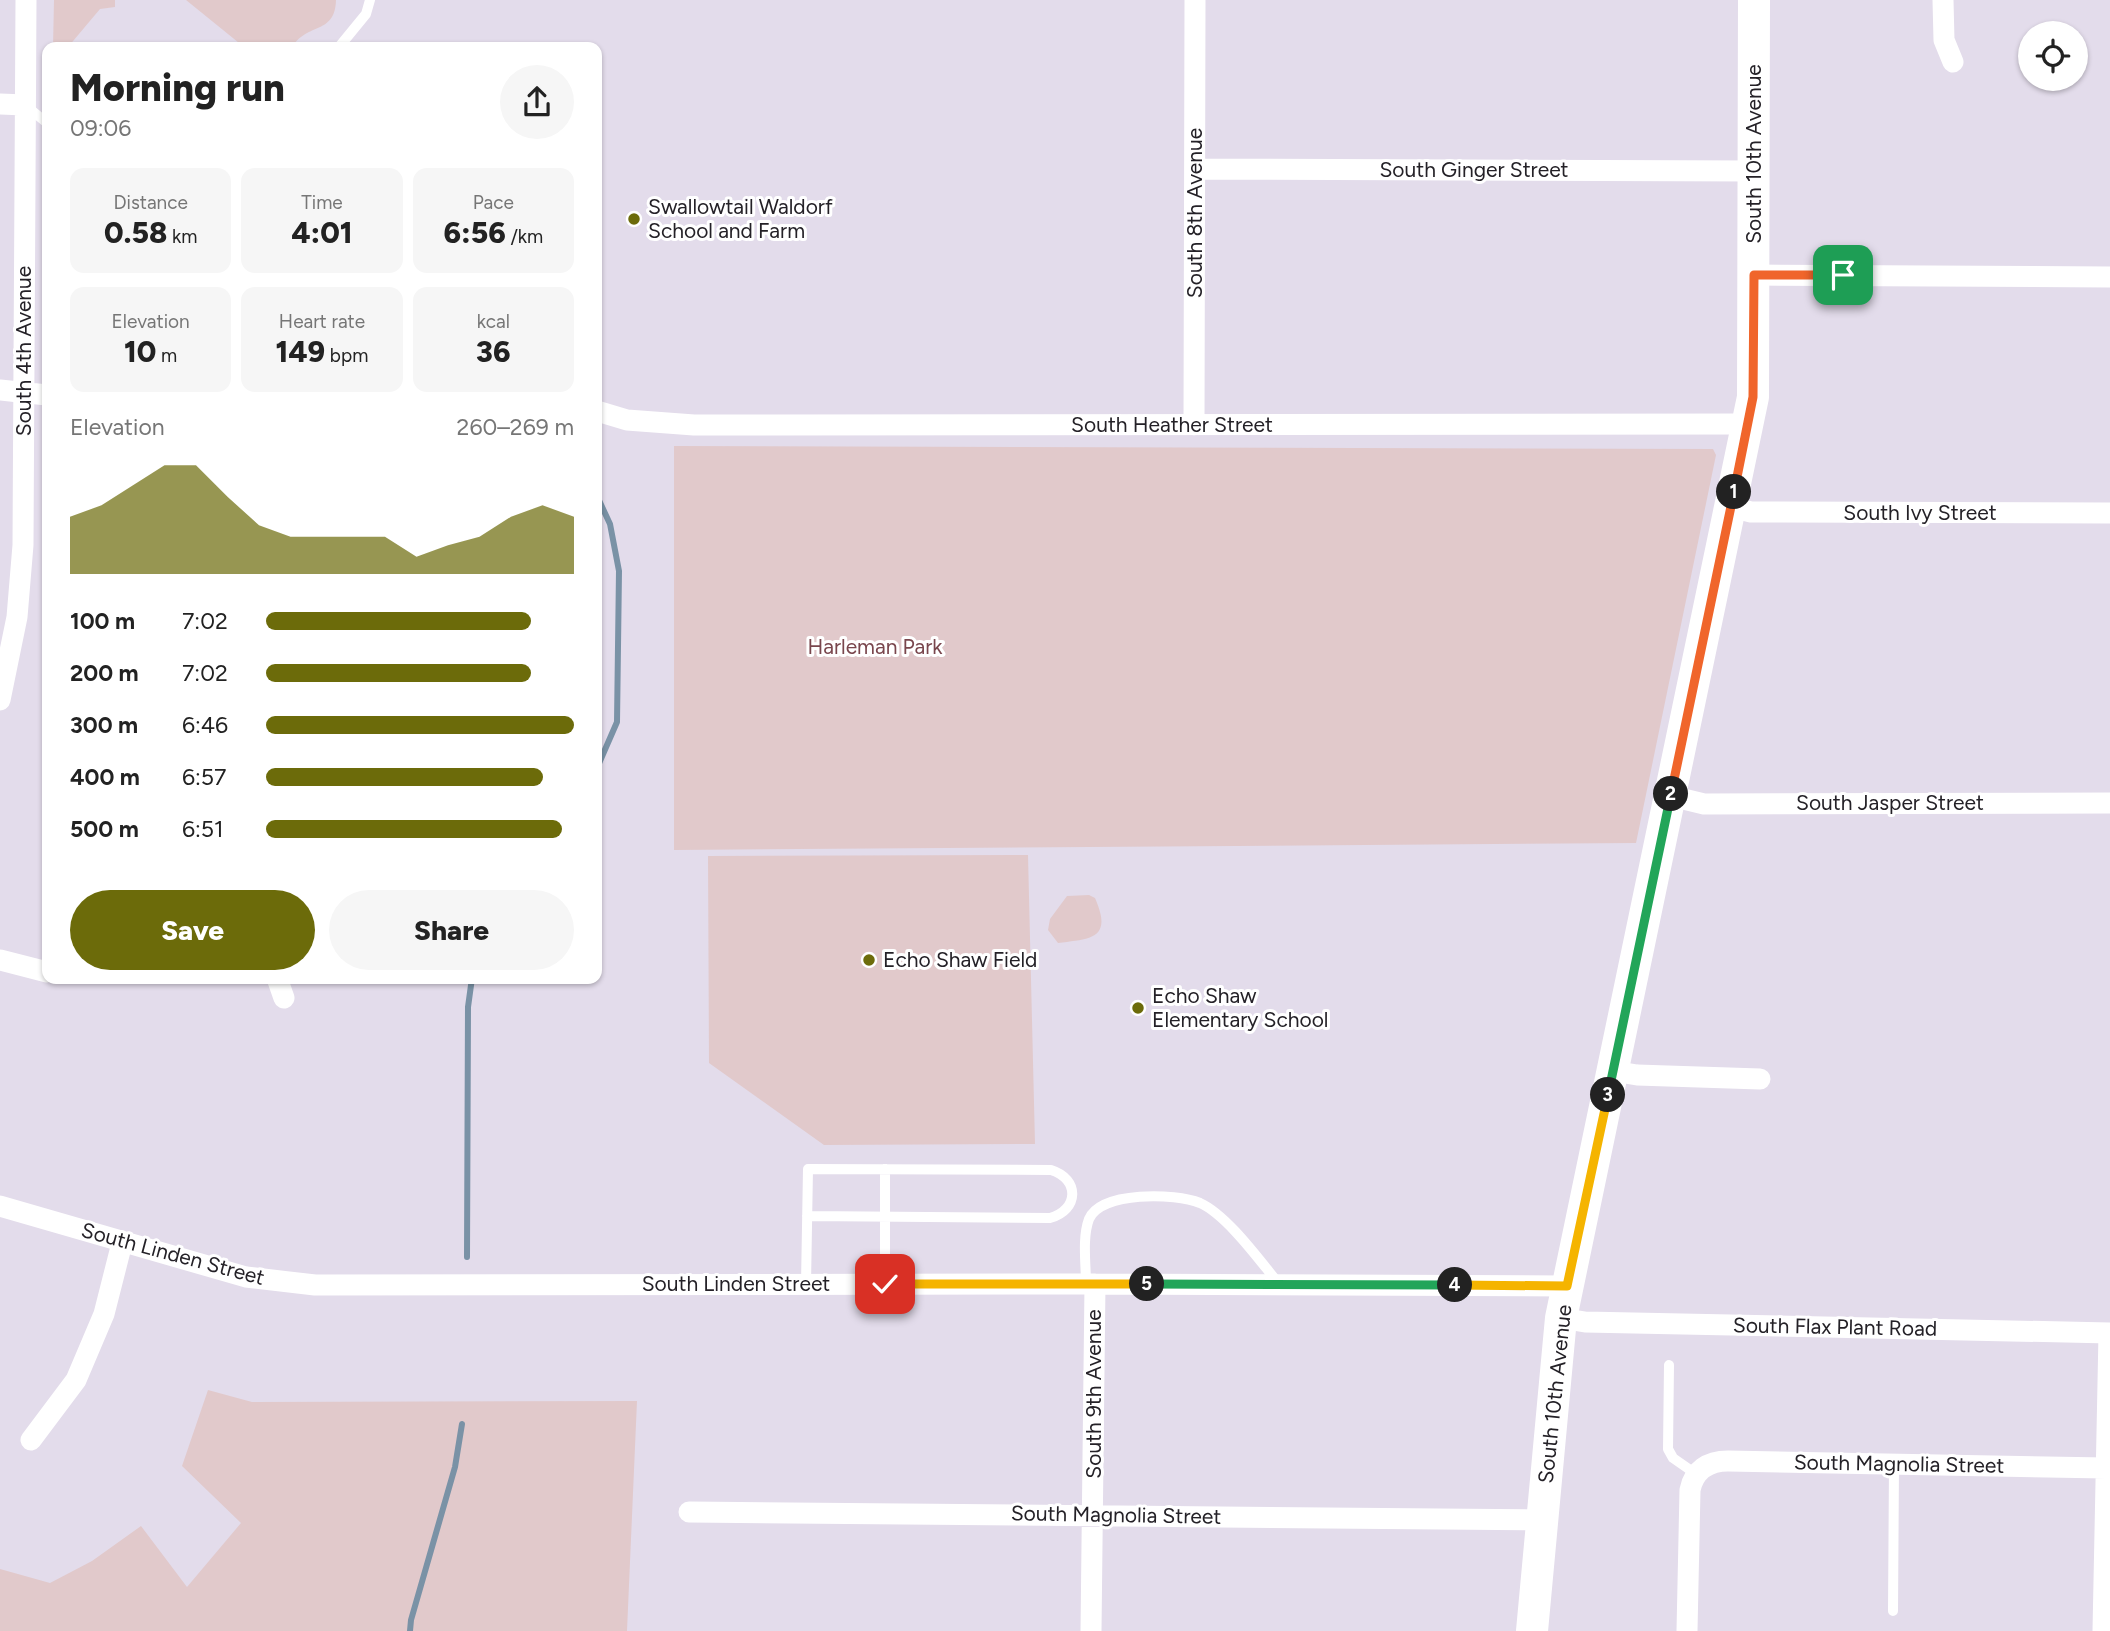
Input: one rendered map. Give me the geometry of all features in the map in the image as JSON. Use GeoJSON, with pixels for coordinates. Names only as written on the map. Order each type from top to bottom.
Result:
{"type":"FeatureCollection","features":[{"type":"Feature","properties":{"kind":"main road","name":"South 10th Avenue"},"geometry":{"type":"LineString","coordinates":[[1532,1631],[1561,1318],[1753,397],[1754,0]]}},
{"type":"Feature","properties":{"kind":"street","name":"South 4th Avenue"},"geometry":{"type":"LineString","coordinates":[[0,700],[7,640],[20,596],[23,545],[26,0]]}},
{"type":"Feature","properties":{"kind":"street","name":"South 8th Avenue"},"geometry":{"type":"LineString","coordinates":[[1194,425],[1195,0]]}},
{"type":"Feature","properties":{"kind":"street"},"geometry":{"type":"LineString","coordinates":[[1942,0],[1944,40],[1953,62]]}},
{"type":"Feature","properties":{"kind":"street"},"geometry":{"type":"LineString","coordinates":[[0,104],[25,105]]}},
{"type":"Feature","properties":{"kind":"street","name":"South Ginger Street"},"geometry":{"type":"LineString","coordinates":[[1195,169],[1754,171]]}},
{"type":"Feature","properties":{"kind":"street"},"geometry":{"type":"LineString","coordinates":[[1754,275],[2110,277]]}},
{"type":"Feature","properties":{"kind":"street"},"geometry":{"type":"LineString","coordinates":[[0,390],[42,395]]}},
{"type":"Feature","properties":{"kind":"street","name":"South Heather Street"},"geometry":{"type":"LineString","coordinates":[[602,412],[627,420],[694,425],[1748,424]]}},
{"type":"Feature","properties":{"kind":"street","name":"South Ivy Street"},"geometry":{"type":"LineString","coordinates":[[1731,507],[1751,512],[2110,513]]}},
{"type":"Feature","properties":{"kind":"street","name":"South Jasper Street"},"geometry":{"type":"LineString","coordinates":[[1671,796],[1704,804],[2110,803]]}},
{"type":"Feature","properties":{"kind":"street"},"geometry":{"type":"LineString","coordinates":[[0,960],[42,971]]}},
{"type":"Feature","properties":{"kind":"street"},"geometry":{"type":"LineString","coordinates":[[1613,1071],[1637,1075],[1759,1079]]}},
{"type":"Feature","properties":{"kind":"street","name":"South Linden Street"},"geometry":{"type":"LineString","coordinates":[[0,1206],[246,1277],[314,1285],[1567,1286]]}},
{"type":"Feature","properties":{"kind":"street"},"geometry":{"type":"LineString","coordinates":[[31,1440],[76,1380],[104,1314],[122,1242]]}},
{"type":"Feature","properties":{"kind":"street","name":"South 9th Avenue"},"geometry":{"type":"LineString","coordinates":[[1091,1284],[1091,1631]]}},
{"type":"Feature","properties":{"kind":"street","name":"South Flax Plant Road"},"geometry":{"type":"LineString","coordinates":[[1561,1318],[1597,1322],[2110,1333]]}},
{"type":"Feature","properties":{"kind":"street"},"geometry":{"type":"LineString","coordinates":[[2103,1631],[2110,1333]]}},
{"type":"Feature","properties":{"kind":"street","name":"South Magnolia Street"},"geometry":{"type":"LineString","coordinates":[[1696,1474],[1706,1465],[1718,1461],[2106,1468]]}},
{"type":"Feature","properties":{"kind":"street"},"geometry":{"type":"LineString","coordinates":[[1687,1631],[1690,1493],[1696,1474]]}},
{"type":"Feature","properties":{"kind":"street","name":"South Magnolia Street"},"geometry":{"type":"LineString","coordinates":[[689,1512],[1543,1520]]}},
{"type":"Feature","properties":{"kind":"lane"},"geometry":{"type":"LineString","coordinates":[[343,42],[366,14],[370,0]]}},
{"type":"Feature","properties":{"kind":"lane"},"geometry":{"type":"LineString","coordinates":[[25,105],[42,119]]}},
{"type":"Feature","properties":{"kind":"lane"},"geometry":{"type":"LineString","coordinates":[[806,1284],[807,1216],[808,1169],[1051,1170],[1065,1177],[1072,1191],[1069,1206],[1064,1212],[1050,1218],[807,1216]]}},
{"type":"Feature","properties":{"kind":"lane"},"geometry":{"type":"LineString","coordinates":[[885,1169],[885,1284]]}},
{"type":"Feature","properties":{"kind":"lane"},"geometry":{"type":"LineString","coordinates":[[1091,1284],[1087,1229],[1097,1207],[1111,1201],[1158,1197],[1200,1203],[1220,1217],[1279,1284]]}},
{"type":"Feature","properties":{"kind":"lane"},"geometry":{"type":"LineString","coordinates":[[1669,1366],[1668,1449],[1673,1458],[1696,1474]]}},
{"type":"Feature","properties":{"kind":"lane"},"geometry":{"type":"LineString","coordinates":[[1893,1611],[1894,1464]]}},
{"type":"Feature","properties":{"kind":"green space"},"geometry":{"type":"Polygon","coordinates":[[[54,0],[115,0],[115,7],[100,9],[72,42],[53,42],[54,0]]]}},
{"type":"Feature","properties":{"kind":"green space"},"geometry":{"type":"Polygon","coordinates":[[[186,0],[336,0],[331,19],[296,42],[238,42],[186,0]]]}},
{"type":"Feature","properties":{"kind":"green space","name":"Harleman Park"},"geometry":{"type":"Polygon","coordinates":[[[674,446],[1713,449],[1716,455],[1636,843],[674,850],[674,446]]]}},
{"type":"Feature","properties":{"kind":"green space","name":"Echo Shaw Field"},"geometry":{"type":"Polygon","coordinates":[[[1028,855],[1035,1144],[824,1145],[709,1063],[708,856],[1028,855]]]}},
{"type":"Feature","properties":{"kind":"green space"},"geometry":{"type":"Polygon","coordinates":[[[1089,895],[1095,898],[1100,912],[1100,929],[1089,938],[1058,943],[1048,930],[1050,919],[1067,896],[1089,895]]]}},
{"type":"Feature","properties":{"kind":"green space"},"geometry":{"type":"Polygon","coordinates":[[[208,1390],[252,1402],[637,1401],[627,1631],[0,1631],[0,1569],[50,1583],[92,1561],[141,1526],[187,1587],[241,1523],[182,1466],[208,1390]]]}},
{"type":"Feature","properties":{"kind":"waterway"},"geometry":{"type":"LineString","coordinates":[[602,507],[610,524],[619,571],[617,722],[602,756]]}},
{"type":"Feature","properties":{"kind":"waterway"},"geometry":{"type":"LineString","coordinates":[[467,1257],[468,1007],[471,984]]}},
{"type":"Feature","properties":{"kind":"waterway"},"geometry":{"type":"LineString","coordinates":[[410,1631],[455,1467],[462,1424]]}},
{"type":"Feature","properties":{"kind":"place","name":"Swallowtail Waldorf School and Farm"},"geometry":{"type":"Point","coordinates":[634,219]}},
{"type":"Feature","properties":{"kind":"place","name":"Echo Shaw Field"},"geometry":{"type":"Point","coordinates":[869,960]}},
{"type":"Feature","properties":{"kind":"place","name":"Echo Shaw Elementary School"},"geometry":{"type":"Point","coordinates":[1138,1008]}},
{"type":"Feature","properties":{"kind":"route"},"geometry":{"type":"LineString","coordinates":[[885,1284],[1567,1286],[1753,397],[1754,275],[1843,275]]}}]}
